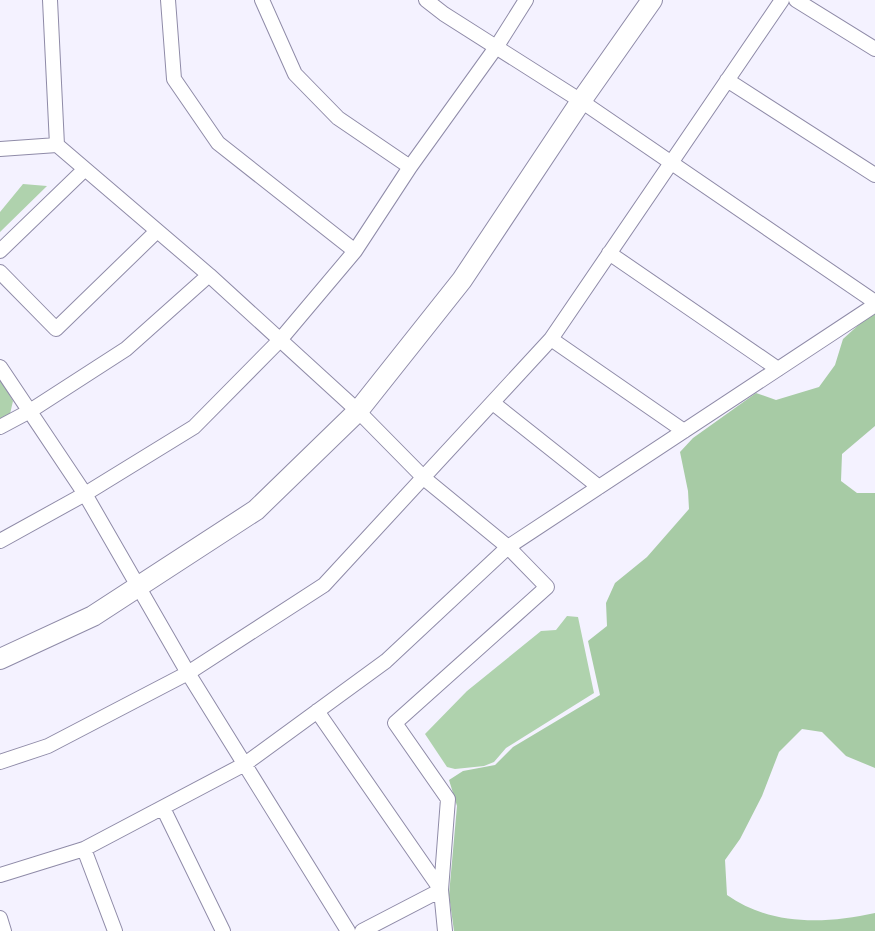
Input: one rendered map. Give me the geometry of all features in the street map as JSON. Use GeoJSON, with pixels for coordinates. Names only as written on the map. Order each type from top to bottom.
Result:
{"type":"FeatureCollection","features":[{"type":"Feature","properties":{"kind":"street"},"geometry":{"type":"LineString","coordinates":[[50,0],[57,145]]}},
{"type":"Feature","properties":{"kind":"street"},"geometry":{"type":"LineString","coordinates":[[168,0],[174,79],[218,144],[355,251]]}},
{"type":"Feature","properties":{"kind":"street"},"geometry":{"type":"LineString","coordinates":[[262,0],[295,74],[338,118],[410,167]]}},
{"type":"Feature","properties":{"kind":"street"},"geometry":{"type":"LineString","coordinates":[[0,875],[84,849],[245,764],[386,661],[508,547],[875,303],[581,101],[444,14],[426,0]]}},
{"type":"Feature","properties":{"kind":"street"},"geometry":{"type":"LineString","coordinates":[[0,541],[85,494],[194,427],[280,340],[355,251],[410,167],[497,46],[526,0]]}},
{"type":"Feature","properties":{"kind":"street"},"geometry":{"type":"LineString","coordinates":[[0,659],[93,616],[256,510],[358,411],[462,280],[581,101],[652,0]]}},
{"type":"Feature","properties":{"kind":"street"},"geometry":{"type":"LineString","coordinates":[[0,762],[48,746],[188,673],[324,585],[552,339],[782,0]]}},
{"type":"Feature","properties":{"kind":"street"},"geometry":{"type":"LineString","coordinates":[[796,0],[875,49]]}},
{"type":"Feature","properties":{"kind":"street"},"geometry":{"type":"LineString","coordinates":[[727,80],[875,175]]}},
{"type":"Feature","properties":{"kind":"street"},"geometry":{"type":"LineString","coordinates":[[0,149],[57,145],[208,275],[280,340],[358,411],[425,478],[508,547],[546,587],[395,723],[448,798],[441,890],[445,931]]}},
{"type":"Feature","properties":{"kind":"street"},"geometry":{"type":"LineString","coordinates":[[0,251],[85,169]]}},
{"type":"Feature","properties":{"kind":"street"},"geometry":{"type":"LineString","coordinates":[[0,272],[56,329],[157,231]]}},
{"type":"Feature","properties":{"kind":"street"},"geometry":{"type":"LineString","coordinates":[[610,253],[778,369]]}},
{"type":"Feature","properties":{"kind":"street"},"geometry":{"type":"LineString","coordinates":[[0,427],[30,411],[126,349],[208,275]]}},
{"type":"Feature","properties":{"kind":"street"},"geometry":{"type":"LineString","coordinates":[[552,339],[684,431]]}},
{"type":"Feature","properties":{"kind":"street"},"geometry":{"type":"LineString","coordinates":[[0,367],[85,494],[188,673],[348,931]]}},
{"type":"Feature","properties":{"kind":"street"},"geometry":{"type":"LineString","coordinates":[[493,403],[600,487]]}},
{"type":"Feature","properties":{"kind":"street"},"geometry":{"type":"LineString","coordinates":[[317,711],[441,890]]}},
{"type":"Feature","properties":{"kind":"street"},"geometry":{"type":"LineString","coordinates":[[163,808],[223,931]]}},
{"type":"Feature","properties":{"kind":"street"},"geometry":{"type":"LineString","coordinates":[[84,849],[115,931]]}},
{"type":"Feature","properties":{"kind":"street"},"geometry":{"type":"LineString","coordinates":[[362,931],[441,890]]}},
{"type":"Feature","properties":{"kind":"street"},"geometry":{"type":"LineString","coordinates":[[0,918],[4,931]]}},
{"type":"Feature","properties":{"kind":"green space"},"geometry":{"type":"Polygon","coordinates":[[[23,184],[47,186],[0,232],[0,212],[23,184]]]}},
{"type":"Feature","properties":{"kind":"green space"},"geometry":{"type":"Polygon","coordinates":[[[875,310],[875,426],[842,454],[841,481],[857,493],[875,493],[875,768],[846,756],[822,732],[802,729],[779,752],[762,796],[740,839],[725,860],[727,895],[744,905],[780,917],[799,920],[837,919],[875,913],[875,931],[454,931],[449,895],[457,806],[449,780],[463,771],[495,765],[513,747],[600,695],[588,641],[607,626],[606,603],[615,583],[647,557],[689,509],[688,491],[680,452],[693,438],[756,393],[776,400],[819,387],[835,365],[843,339],[875,310]]]}},
{"type":"Feature","properties":{"kind":"green space"},"geometry":{"type":"Polygon","coordinates":[[[0,379],[13,401],[10,414],[0,419],[0,379]]]}},
{"type":"Feature","properties":{"kind":"green space"},"geometry":{"type":"Polygon","coordinates":[[[567,616],[578,617],[594,693],[506,748],[494,762],[484,766],[455,769],[447,767],[425,734],[467,691],[541,631],[556,630],[567,616]]]}}]}
